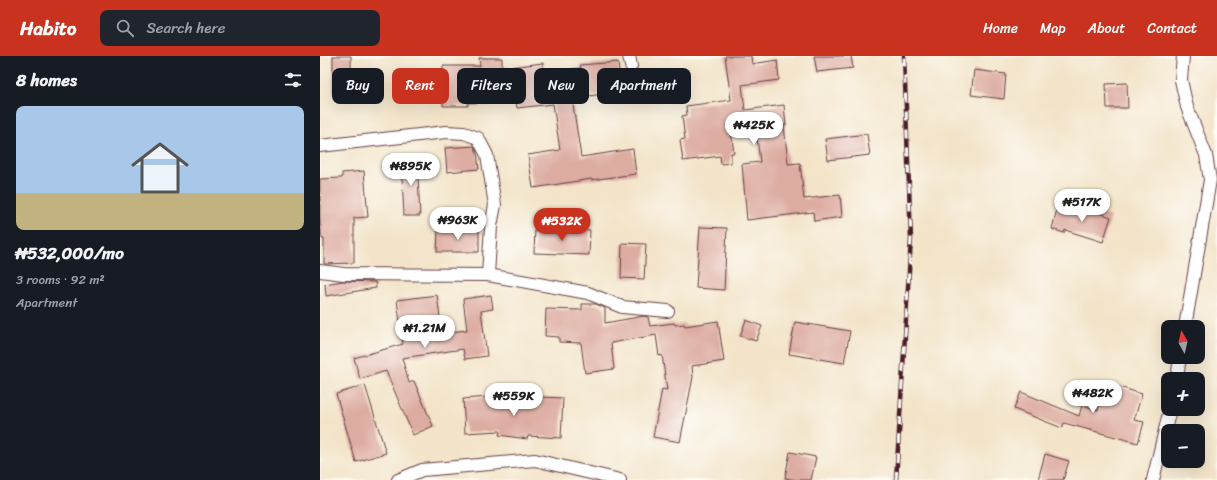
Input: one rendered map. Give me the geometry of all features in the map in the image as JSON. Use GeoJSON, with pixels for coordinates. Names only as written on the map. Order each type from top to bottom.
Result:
{"type":"FeatureCollection","features":[{"type":"Feature","properties":{"kind":"street"},"geometry":{"type":"LineString","coordinates":[[1183,56],[1181,80],[1187,107],[1206,155],[1210,180],[1186,320]]}},
{"type":"Feature","properties":{"kind":"street"},"geometry":{"type":"LineString","coordinates":[[320,146],[446,132],[464,133],[478,138],[487,155],[495,205],[491,226],[488,275]]}},
{"type":"Feature","properties":{"kind":"street"},"geometry":{"type":"LineString","coordinates":[[320,271],[344,274],[488,275],[588,293],[622,307],[668,312]]}},
{"type":"Feature","properties":{"kind":"street"},"geometry":{"type":"LineString","coordinates":[[1152,480],[1168,416]]}},
{"type":"Feature","properties":{"kind":"street"},"geometry":{"type":"LineString","coordinates":[[398,480],[422,470],[535,460],[620,480]]}},
{"type":"Feature","properties":{"kind":"building"},"geometry":{"type":"Polygon","coordinates":[[[333,56],[351,56],[351,68],[333,68],[333,56]]]}},
{"type":"Feature","properties":{"kind":"building"},"geometry":{"type":"Polygon","coordinates":[[[725,56],[751,56],[752,64],[777,60],[779,80],[742,85],[745,110],[784,105],[786,125],[784,125],[788,164],[800,163],[804,199],[840,195],[842,217],[814,221],[813,212],[747,220],[742,164],[760,162],[756,129],[731,132],[734,153],[731,153],[731,163],[721,164],[720,156],[683,161],[680,140],[685,139],[682,116],[687,115],[686,106],[731,100],[725,56]]]}},
{"type":"Feature","properties":{"kind":"building"},"geometry":{"type":"Polygon","coordinates":[[[814,56],[851,56],[853,68],[817,72],[814,56]]]}},
{"type":"Feature","properties":{"kind":"building"},"geometry":{"type":"Polygon","coordinates":[[[479,58],[502,58],[502,68],[457,68],[457,104],[468,104],[468,106],[443,106],[443,104],[449,104],[449,68],[443,68],[443,66],[480,66],[479,58]]]}},
{"type":"Feature","properties":{"kind":"building"},"geometry":{"type":"Polygon","coordinates":[[[618,62],[619,68],[597,68],[597,95],[589,96],[589,68],[581,68],[580,65],[618,62]]]}},
{"type":"Feature","properties":{"kind":"building"},"geometry":{"type":"Polygon","coordinates":[[[543,63],[544,68],[534,68],[534,104],[553,104],[517,108],[516,104],[526,104],[526,68],[502,68],[543,63]]]}},
{"type":"Feature","properties":{"kind":"building"},"geometry":{"type":"Polygon","coordinates":[[[974,70],[1006,74],[1004,99],[971,95],[974,70]]]}},
{"type":"Feature","properties":{"kind":"building"},"geometry":{"type":"Polygon","coordinates":[[[1127,83],[1128,108],[1107,108],[1106,84],[1127,83]]]}},
{"type":"Feature","properties":{"kind":"building"},"geometry":{"type":"Polygon","coordinates":[[[553,104],[573,104],[581,157],[633,149],[636,174],[533,188],[528,155],[560,150],[553,104]]]}},
{"type":"Feature","properties":{"kind":"building"},"geometry":{"type":"Polygon","coordinates":[[[867,134],[870,155],[828,160],[825,139],[867,134]]]}},
{"type":"Feature","properties":{"kind":"building"},"geometry":{"type":"Polygon","coordinates":[[[474,146],[477,153],[479,169],[447,172],[445,148],[474,146]]]}},
{"type":"Feature","properties":{"kind":"building"},"geometry":{"type":"Polygon","coordinates":[[[417,157],[420,216],[404,216],[401,158],[417,157]]]}},
{"type":"Feature","properties":{"kind":"building"},"geometry":{"type":"Polygon","coordinates":[[[364,171],[368,217],[354,218],[354,263],[324,264],[324,239],[322,239],[320,219],[320,179],[342,178],[342,173],[364,171]]]}},
{"type":"Feature","properties":{"kind":"building"},"geometry":{"type":"Polygon","coordinates":[[[1058,205],[1086,213],[1087,209],[1111,217],[1103,242],[1065,230],[1064,233],[1052,229],[1058,205]]]}},
{"type":"Feature","properties":{"kind":"building"},"geometry":{"type":"Polygon","coordinates":[[[700,227],[727,228],[724,290],[696,288],[700,227]]]}},
{"type":"Feature","properties":{"kind":"building"},"geometry":{"type":"Polygon","coordinates":[[[535,228],[590,230],[589,255],[534,253],[535,228]]]}},
{"type":"Feature","properties":{"kind":"building"},"geometry":{"type":"Polygon","coordinates":[[[438,230],[479,230],[479,252],[437,252],[438,230]]]}},
{"type":"Feature","properties":{"kind":"building"},"geometry":{"type":"Polygon","coordinates":[[[622,243],[646,244],[644,279],[621,278],[622,243]]]}},
{"type":"Feature","properties":{"kind":"building"},"geometry":{"type":"Polygon","coordinates":[[[343,281],[375,282],[376,288],[326,296],[325,284],[343,281]]]}},
{"type":"Feature","properties":{"kind":"building"},"geometry":{"type":"Polygon","coordinates":[[[437,295],[442,333],[467,330],[463,299],[491,295],[493,309],[481,311],[487,356],[465,359],[463,349],[402,358],[409,383],[414,381],[433,426],[413,435],[386,371],[360,379],[354,358],[403,344],[397,300],[437,295]]]}},
{"type":"Feature","properties":{"kind":"building"},"geometry":{"type":"Polygon","coordinates":[[[582,304],[596,304],[605,308],[605,323],[644,316],[648,317],[650,326],[674,323],[675,325],[684,324],[685,326],[718,321],[724,361],[692,366],[693,377],[680,442],[653,437],[662,389],[667,390],[662,355],[659,356],[656,335],[611,343],[614,369],[585,373],[581,343],[559,342],[559,337],[545,336],[546,309],[582,310],[582,304]]]}},
{"type":"Feature","properties":{"kind":"building"},"geometry":{"type":"Polygon","coordinates":[[[746,320],[762,326],[756,341],[740,336],[746,320]]]}},
{"type":"Feature","properties":{"kind":"building"},"geometry":{"type":"Polygon","coordinates":[[[795,322],[850,331],[844,363],[789,354],[795,322]]]}},
{"type":"Feature","properties":{"kind":"building"},"geometry":{"type":"Polygon","coordinates":[[[1107,383],[1142,394],[1134,420],[1144,422],[1138,443],[1064,423],[1062,428],[1014,409],[1021,392],[1079,416],[1082,405],[1098,410],[1107,383]]]}},
{"type":"Feature","properties":{"kind":"building"},"geometry":{"type":"Polygon","coordinates":[[[365,385],[386,453],[356,462],[336,394],[365,385]]]}},
{"type":"Feature","properties":{"kind":"building"},"geometry":{"type":"Polygon","coordinates":[[[488,397],[540,403],[541,397],[563,398],[561,438],[528,436],[527,439],[499,435],[500,431],[465,433],[463,399],[488,397]]]}},
{"type":"Feature","properties":{"kind":"building"},"geometry":{"type":"Polygon","coordinates":[[[790,452],[816,457],[811,480],[785,478],[790,452]]]}},
{"type":"Feature","properties":{"kind":"building"},"geometry":{"type":"Polygon","coordinates":[[[1045,454],[1069,461],[1063,480],[1038,480],[1045,454]]]}},
{"type":"Feature","properties":{"kind":"railway"},"geometry":{"type":"LineString","coordinates":[[896,480],[911,239],[904,56]]}}]}
